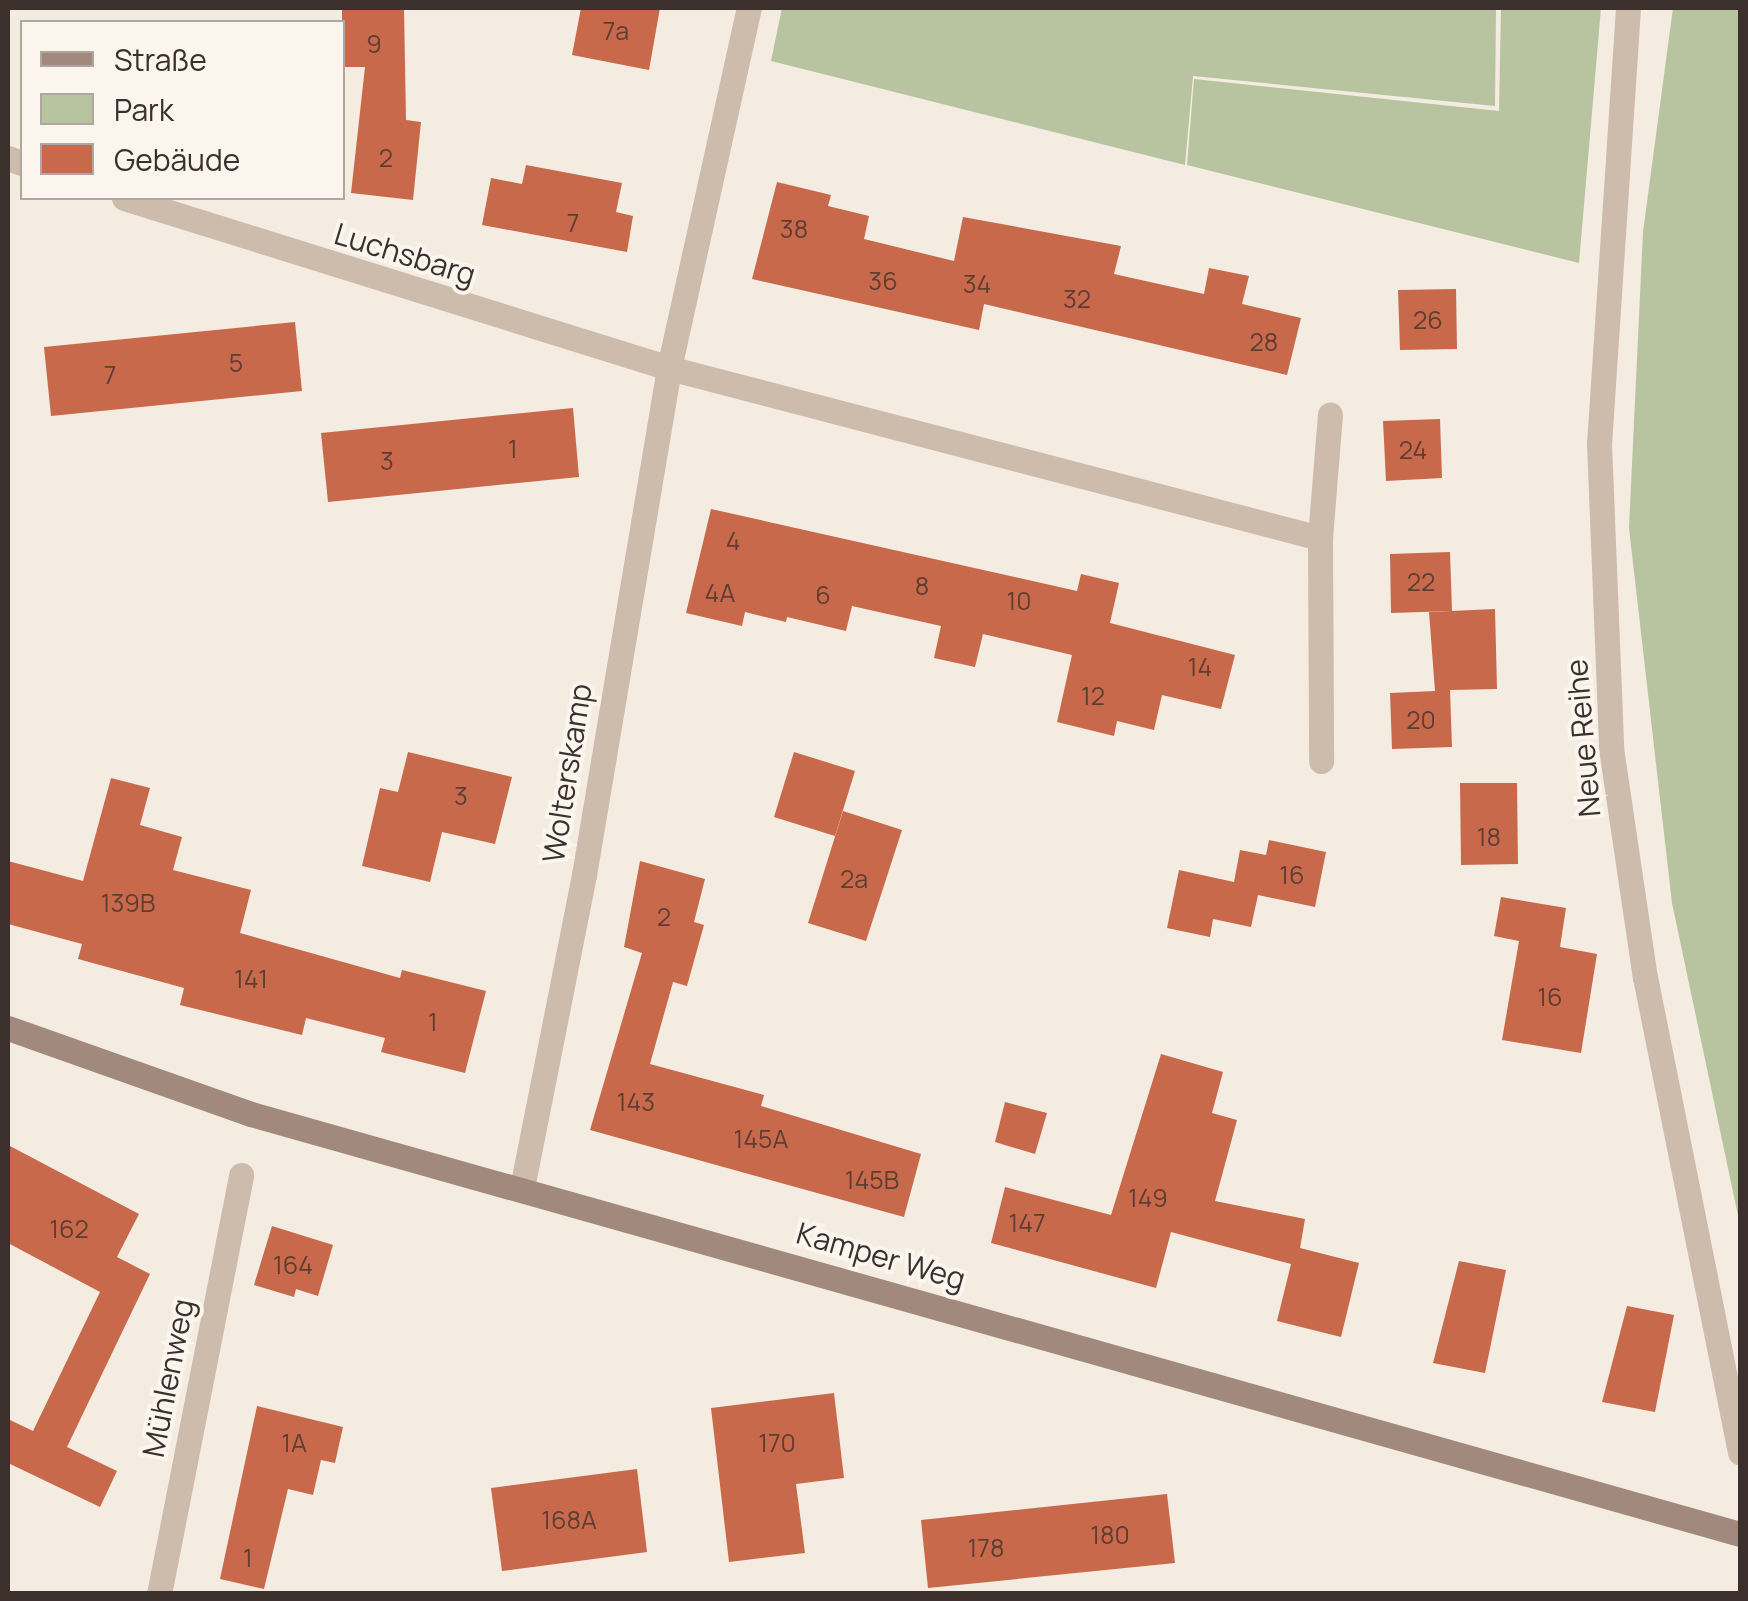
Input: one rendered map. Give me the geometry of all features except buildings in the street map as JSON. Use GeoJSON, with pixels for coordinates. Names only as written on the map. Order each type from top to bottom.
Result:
{"type":"FeatureCollection","features":[{"type":"Feature","properties":{"kind":"main road","name":"Kamper Weg"},"geometry":{"type":"LineString","coordinates":[[8,1028],[252,1114],[1740,1534]]}},
{"type":"Feature","properties":{"kind":"street","name":"Wolterskamp"},"geometry":{"type":"LineString","coordinates":[[522,1188],[584,875],[670,368],[749,8]]}},
{"type":"Feature","properties":{"kind":"street","name":"Neue Reihe"},"geometry":{"type":"LineString","coordinates":[[1628,8],[1599,443],[1611,748],[1645,978],[1740,1453]]}},
{"type":"Feature","properties":{"kind":"street","name":"Luchsbarg"},"geometry":{"type":"LineString","coordinates":[[130,200],[670,368]]}},
{"type":"Feature","properties":{"kind":"street"},"geometry":{"type":"LineString","coordinates":[[670,368],[1320,538]]}},
{"type":"Feature","properties":{"kind":"street"},"geometry":{"type":"LineString","coordinates":[[1321,762],[1320,538],[1330,414]]}},
{"type":"Feature","properties":{"kind":"street","name":"Mühlenweg"},"geometry":{"type":"LineString","coordinates":[[158,1594],[240,1175]]}},
{"type":"Feature","properties":{"kind":"green space"},"geometry":{"type":"Polygon","coordinates":[[[782,8],[1496,8],[1495,106],[1193,76],[1185,165],[771,61],[782,8]]]}},
{"type":"Feature","properties":{"kind":"green space"},"geometry":{"type":"Polygon","coordinates":[[[1501,8],[1601,8],[1579,263],[1187,165],[1194,79],[1499,111],[1501,8]]]}},
{"type":"Feature","properties":{"kind":"green space"},"geometry":{"type":"Polygon","coordinates":[[[1673,8],[1740,8],[1740,1225],[1672,903],[1629,528],[1643,232],[1673,8]]]}}]}
